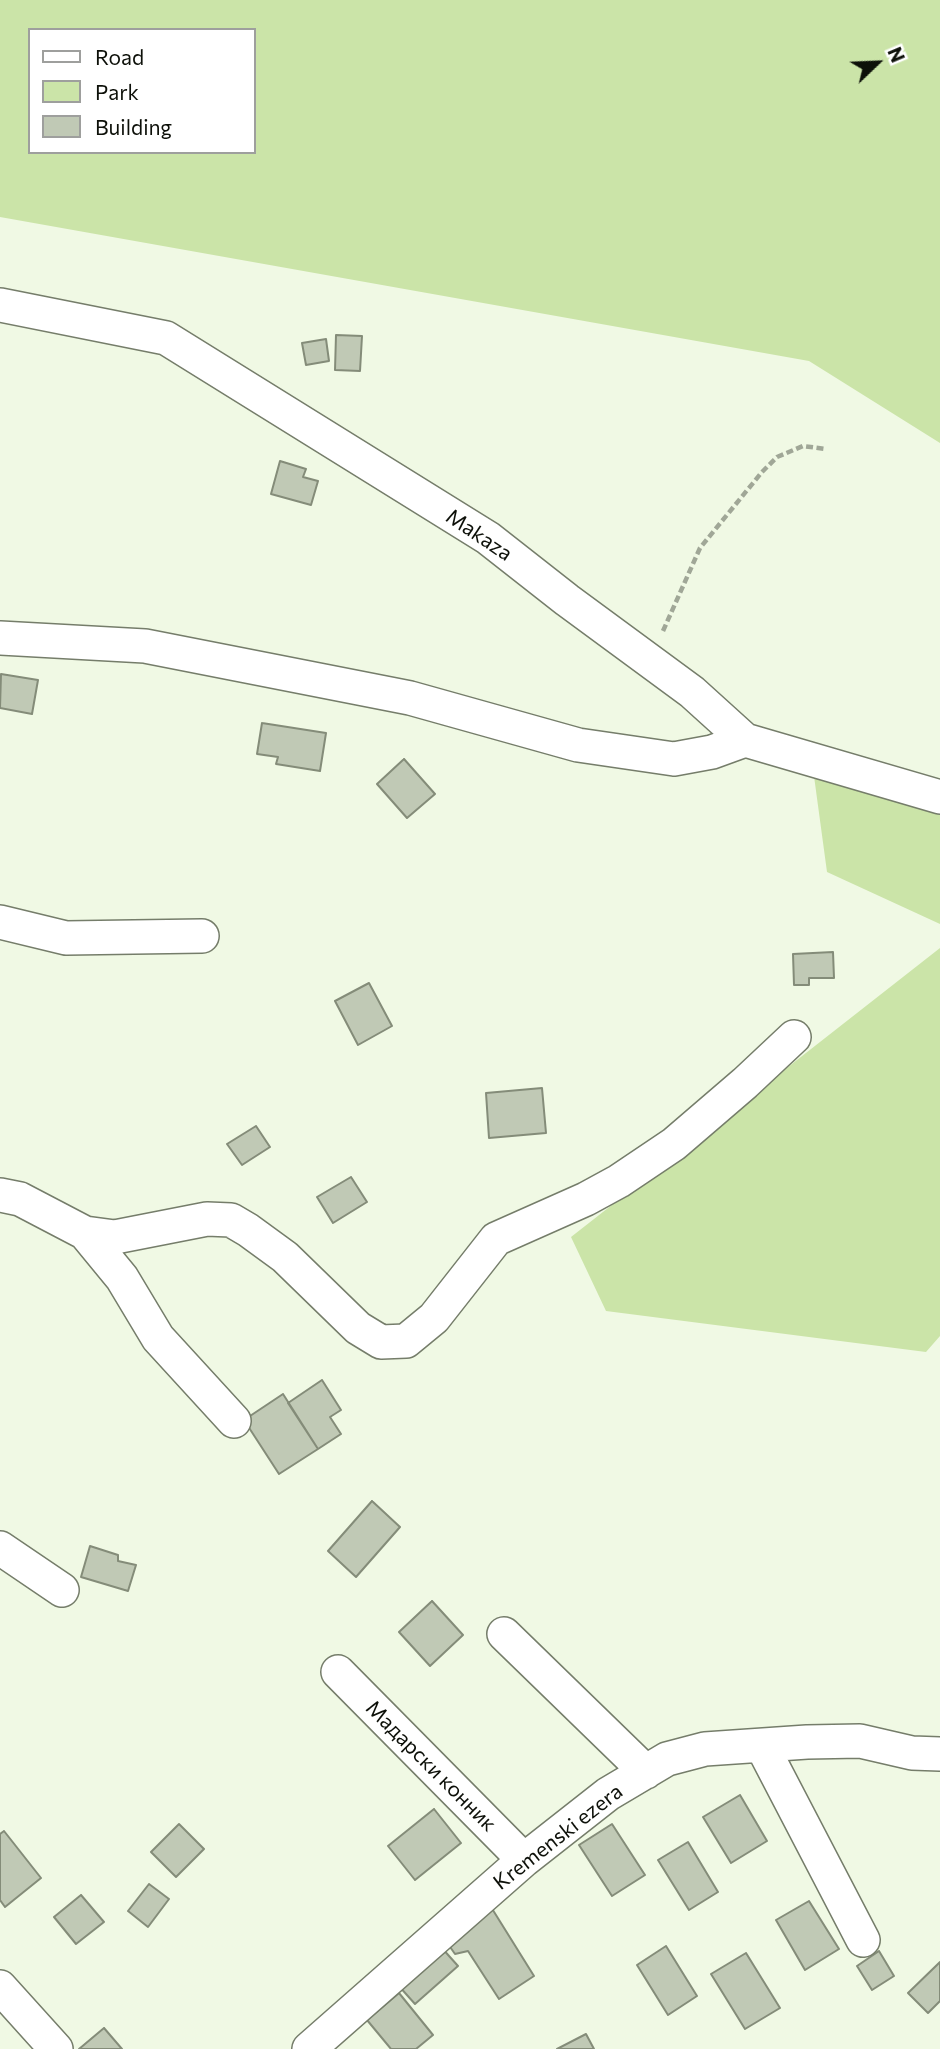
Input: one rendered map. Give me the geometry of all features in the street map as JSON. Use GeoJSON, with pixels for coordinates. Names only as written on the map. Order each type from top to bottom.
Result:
{"type":"FeatureCollection","features":[{"type":"Feature","properties":{"kind":"street","name":"Makaza"},"geometry":{"type":"LineString","coordinates":[[0,305],[166,338],[488,538],[692,692],[745,740],[940,797]]}},
{"type":"Feature","properties":{"kind":"street"},"geometry":{"type":"LineString","coordinates":[[0,638],[145,646],[410,698],[578,745],[674,759],[712,752],[745,740]]}},
{"type":"Feature","properties":{"kind":"street"},"geometry":{"type":"LineString","coordinates":[[0,922],[66,938],[202,936]]}},
{"type":"Feature","properties":{"kind":"street"},"geometry":{"type":"LineString","coordinates":[[0,1195],[20,1199],[85,1233],[115,1237],[207,1219],[231,1220],[285,1257],[358,1328],[381,1342],[406,1341],[434,1318],[496,1239],[620,1181],[674,1144],[794,1037]]}},
{"type":"Feature","properties":{"kind":"street"},"geometry":{"type":"LineString","coordinates":[[85,1233],[122,1278],[158,1339],[234,1421]]}},
{"type":"Feature","properties":{"kind":"street"},"geometry":{"type":"LineString","coordinates":[[0,1548],[62,1590]]}},
{"type":"Feature","properties":{"kind":"street"},"geometry":{"type":"LineString","coordinates":[[504,1634],[646,1772]]}},
{"type":"Feature","properties":{"kind":"street","name":"Мадарски конник"},"geometry":{"type":"LineString","coordinates":[[338,1672],[524,1860]]}},
{"type":"Feature","properties":{"kind":"street","name":"Kremenski ezera"},"geometry":{"type":"LineString","coordinates":[[309,2049],[524,1860],[608,1794],[667,1759],[705,1749],[860,1741],[912,1753],[940,1754]]}},
{"type":"Feature","properties":{"kind":"street"},"geometry":{"type":"LineString","coordinates":[[762,1746],[863,1940]]}},
{"type":"Feature","properties":{"kind":"street"},"geometry":{"type":"LineString","coordinates":[[0,1987],[56,2049]]}},
{"type":"Feature","properties":{"kind":"path"},"geometry":{"type":"LineString","coordinates":[[650,661],[700,548],[726,514],[777,457],[803,446],[826,449]]}},
{"type":"Feature","properties":{"kind":"green space"},"geometry":{"type":"Polygon","coordinates":[[[0,0],[940,0],[940,443],[809,361],[0,217],[0,0]]]}},
{"type":"Feature","properties":{"kind":"green space"},"geometry":{"type":"Polygon","coordinates":[[[811,754],[940,802],[940,924],[827,872],[811,754]]]}},
{"type":"Feature","properties":{"kind":"green space"},"geometry":{"type":"Polygon","coordinates":[[[940,948],[940,1336],[926,1352],[606,1311],[571,1237],[940,948]]]}},
{"type":"Feature","properties":{"kind":"building"},"geometry":{"type":"Polygon","coordinates":[[[336,335],[362,336],[360,371],[335,370],[336,335]]]}},
{"type":"Feature","properties":{"kind":"building"},"geometry":{"type":"Polygon","coordinates":[[[326,339],[329,361],[306,365],[302,343],[326,339]]]}},
{"type":"Feature","properties":{"kind":"building"},"geometry":{"type":"Polygon","coordinates":[[[280,461],[306,469],[303,477],[318,481],[311,505],[271,494],[280,461]]]}},
{"type":"Feature","properties":{"kind":"building"},"geometry":{"type":"Polygon","coordinates":[[[1,674],[38,680],[32,714],[0,708],[1,674]]]}},
{"type":"Feature","properties":{"kind":"building"},"geometry":{"type":"Polygon","coordinates":[[[262,723],[326,733],[320,771],[276,764],[278,757],[257,754],[262,723]]]}},
{"type":"Feature","properties":{"kind":"building"},"geometry":{"type":"Polygon","coordinates":[[[404,759],[435,794],[407,818],[377,784],[404,759]]]}},
{"type":"Feature","properties":{"kind":"building"},"geometry":{"type":"Polygon","coordinates":[[[833,952],[834,978],[809,978],[809,985],[794,985],[793,954],[833,952]]]}},
{"type":"Feature","properties":{"kind":"building"},"geometry":{"type":"Polygon","coordinates":[[[369,983],[392,1026],[358,1045],[335,1001],[369,983]]]}},
{"type":"Feature","properties":{"kind":"building"},"geometry":{"type":"Polygon","coordinates":[[[542,1088],[546,1133],[489,1138],[486,1093],[542,1088]]]}},
{"type":"Feature","properties":{"kind":"building"},"geometry":{"type":"Polygon","coordinates":[[[256,1126],[270,1147],[242,1165],[227,1144],[256,1126]]]}},
{"type":"Feature","properties":{"kind":"building"},"geometry":{"type":"Polygon","coordinates":[[[351,1177],[367,1202],[333,1223],[317,1197],[351,1177]]]}},
{"type":"Feature","properties":{"kind":"building"},"geometry":{"type":"Polygon","coordinates":[[[322,1380],[341,1410],[330,1417],[341,1434],[318,1449],[288,1403],[322,1380]]]}},
{"type":"Feature","properties":{"kind":"building"},"geometry":{"type":"Polygon","coordinates":[[[283,1394],[318,1449],[279,1474],[244,1420],[283,1394]]]}},
{"type":"Feature","properties":{"kind":"building"},"geometry":{"type":"Polygon","coordinates":[[[372,1501],[400,1527],[356,1577],[328,1551],[372,1501]]]}},
{"type":"Feature","properties":{"kind":"building"},"geometry":{"type":"Polygon","coordinates":[[[90,1546],[118,1555],[118,1561],[136,1565],[128,1591],[81,1577],[90,1546]]]}},
{"type":"Feature","properties":{"kind":"building"},"geometry":{"type":"Polygon","coordinates":[[[432,1601],[463,1635],[430,1666],[399,1632],[432,1601]]]}},
{"type":"Feature","properties":{"kind":"building"},"geometry":{"type":"Polygon","coordinates":[[[740,1795],[767,1841],[731,1863],[703,1817],[740,1795]]]}},
{"type":"Feature","properties":{"kind":"building"},"geometry":{"type":"Polygon","coordinates":[[[434,1809],[461,1843],[415,1880],[388,1846],[434,1809]]]}},
{"type":"Feature","properties":{"kind":"building"},"geometry":{"type":"Polygon","coordinates":[[[179,1824],[204,1849],[176,1877],[151,1852],[179,1824]]]}},
{"type":"Feature","properties":{"kind":"building"},"geometry":{"type":"Polygon","coordinates":[[[612,1824],[645,1875],[612,1896],[579,1845],[612,1824]]]}},
{"type":"Feature","properties":{"kind":"building"},"geometry":{"type":"Polygon","coordinates":[[[4,1831],[41,1878],[5,1907],[0,1900],[0,1834],[4,1831]]]}},
{"type":"Feature","properties":{"kind":"building"},"geometry":{"type":"Polygon","coordinates":[[[688,1842],[718,1892],[689,1910],[658,1860],[688,1842]]]}},
{"type":"Feature","properties":{"kind":"building"},"geometry":{"type":"Polygon","coordinates":[[[149,1884],[169,1899],[148,1927],[128,1911],[149,1884]]]}},
{"type":"Feature","properties":{"kind":"building"},"geometry":{"type":"Polygon","coordinates":[[[81,1895],[104,1922],[76,1944],[54,1917],[81,1895]]]}},
{"type":"Feature","properties":{"kind":"building"},"geometry":{"type":"Polygon","coordinates":[[[809,1901],[839,1949],[805,1970],[776,1920],[809,1901]]]}},
{"type":"Feature","properties":{"kind":"building"},"geometry":{"type":"Polygon","coordinates":[[[491,1907],[534,1976],[499,1999],[468,1951],[455,1954],[448,1944],[491,1907]]]}},
{"type":"Feature","properties":{"kind":"building"},"geometry":{"type":"Polygon","coordinates":[[[666,1946],[697,1996],[668,2015],[637,1965],[666,1946]]]}},
{"type":"Feature","properties":{"kind":"building"},"geometry":{"type":"Polygon","coordinates":[[[441,1947],[458,1966],[415,2004],[398,1985],[441,1947]]]}},
{"type":"Feature","properties":{"kind":"building"},"geometry":{"type":"Polygon","coordinates":[[[879,1951],[894,1976],[872,1990],[857,1966],[879,1951]]]}},
{"type":"Feature","properties":{"kind":"building"},"geometry":{"type":"Polygon","coordinates":[[[746,1953],[780,2008],[745,2029],[711,1974],[746,1953]]]}},
{"type":"Feature","properties":{"kind":"building"},"geometry":{"type":"Polygon","coordinates":[[[940,1962],[940,2001],[928,2013],[908,1993],[940,1962]]]}},
{"type":"Feature","properties":{"kind":"building"},"geometry":{"type":"Polygon","coordinates":[[[399,1993],[433,2035],[416,2049],[391,2049],[367,2020],[399,1993]]]}},
{"type":"Feature","properties":{"kind":"building"},"geometry":{"type":"Polygon","coordinates":[[[104,2028],[122,2049],[79,2049],[104,2028]]]}},
{"type":"Feature","properties":{"kind":"building"},"geometry":{"type":"Polygon","coordinates":[[[586,2034],[594,2049],[557,2049],[586,2034]]]}}]}
